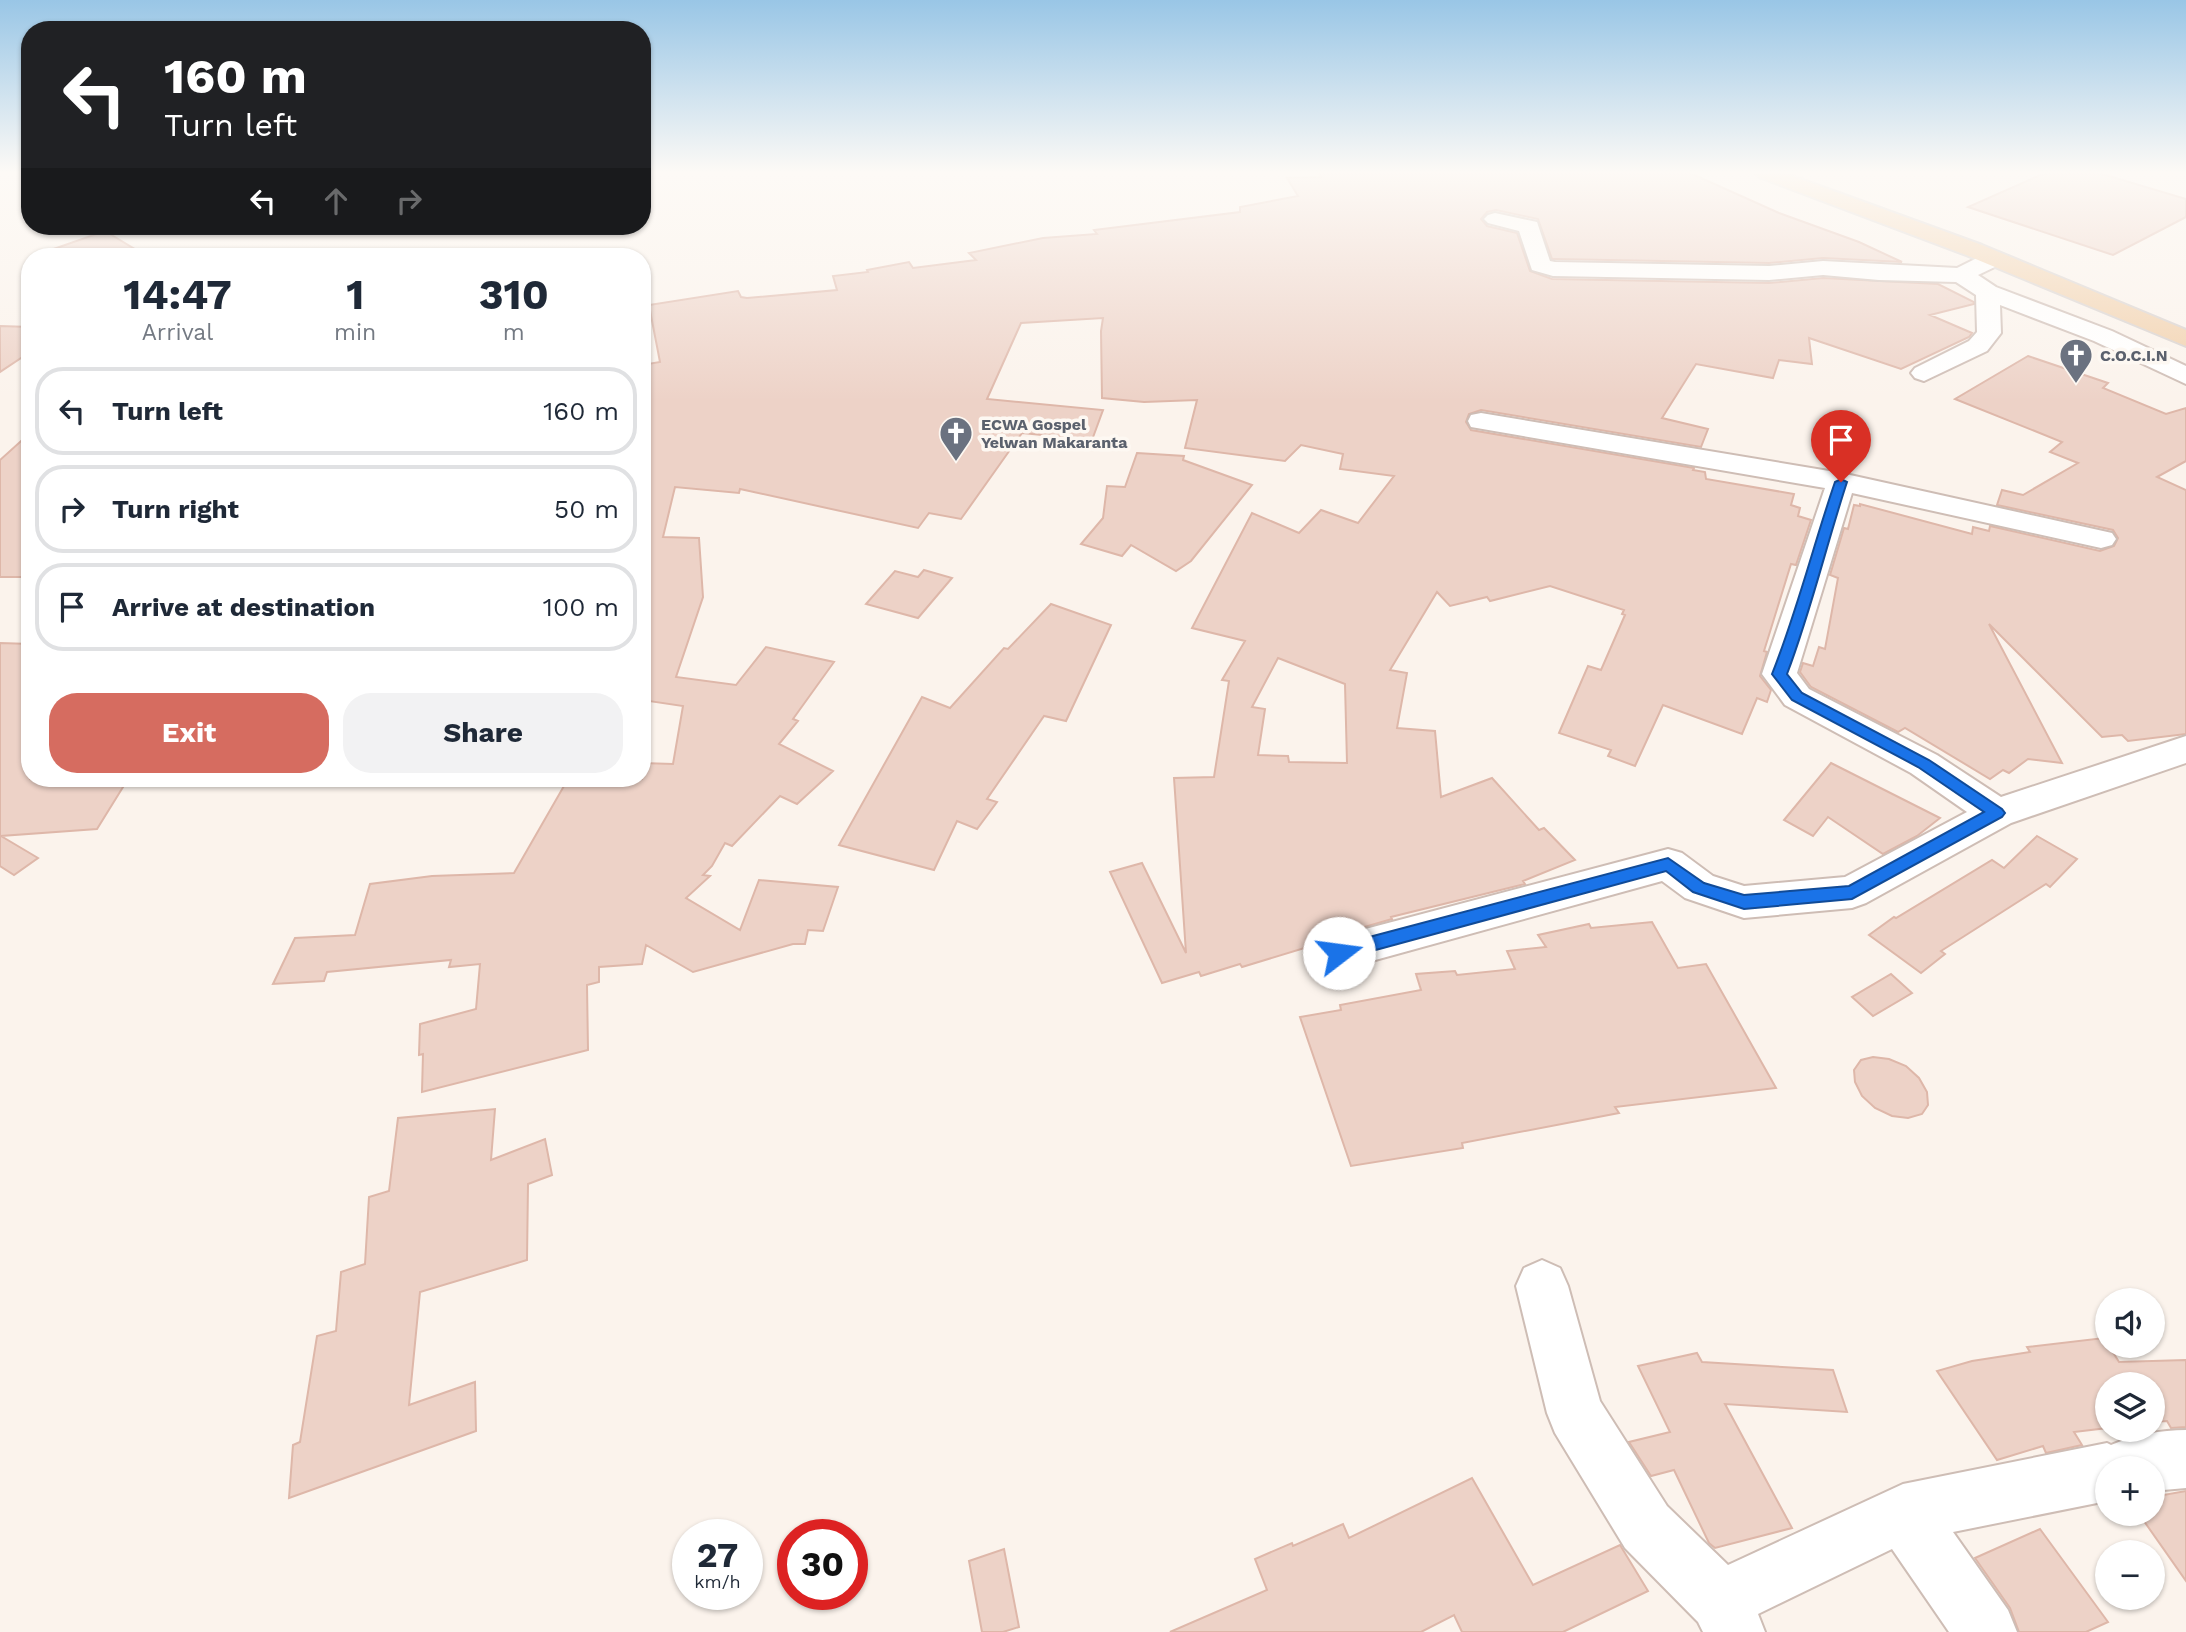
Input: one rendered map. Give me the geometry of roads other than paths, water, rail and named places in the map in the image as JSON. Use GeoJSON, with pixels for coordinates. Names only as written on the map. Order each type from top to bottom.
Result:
{"type":"FeatureCollection","features":[{"type":"Feature","properties":{"kind":"main road"},"geometry":{"type":"LineString","coordinates":[[1967,249],[2186,340]]}},
{"type":"Feature","properties":{"kind":"main road"},"geometry":{"type":"LineString","coordinates":[[2001,249],[2186,325]]}},
{"type":"Feature","properties":{"kind":"street"},"geometry":{"type":"LineString","coordinates":[[1535,249],[1540,265],[1553,269],[1769,273],[1823,268],[1879,273],[1961,275],[1993,259]]}},
{"type":"Feature","properties":{"kind":"street"},"geometry":{"type":"LineString","coordinates":[[1961,275],[1988,292],[2103,336],[2186,376]]}},
{"type":"Feature","properties":{"kind":"street"},"geometry":{"type":"LineString","coordinates":[[1924,373],[1978,346],[1989,333],[1988,292]]}},
{"type":"Feature","properties":{"kind":"street"},"geometry":{"type":"LineString","coordinates":[[1481,421],[1658,447],[1951,503],[2101,539]]}},
{"type":"Feature","properties":{"kind":"street"},"geometry":{"type":"LineString","coordinates":[[1841,482],[1817,554],[1795,635],[1779,674],[1797,697],[1924,764],[1997,813]]}},
{"type":"Feature","properties":{"kind":"street"},"geometry":{"type":"LineString","coordinates":[[1339,953],[1668,864],[1699,887],[1744,902],[1852,892],[1997,813],[2186,749]]}},
{"type":"Feature","properties":{"kind":"street"},"geometry":{"type":"LineString","coordinates":[[1542,1286],[1574,1413],[1646,1527],[1727,1616],[1903,1513],[2095,1474]]}},
{"type":"Feature","properties":{"kind":"street"},"geometry":{"type":"LineString","coordinates":[[2165,1460],[2186,1459]]}},
{"type":"Feature","properties":{"kind":"street"},"geometry":{"type":"LineString","coordinates":[[1903,1513],[1986,1632]]}},
{"type":"Feature","properties":{"kind":"place","name":"C.O.C.I.N"},"geometry":{"type":"Point","coordinates":[2076,385]}},
{"type":"Feature","properties":{"kind":"place","name":"ECWA Gospel Yelwan Makaranta"},"geometry":{"type":"Point","coordinates":[956,463]}}]}
